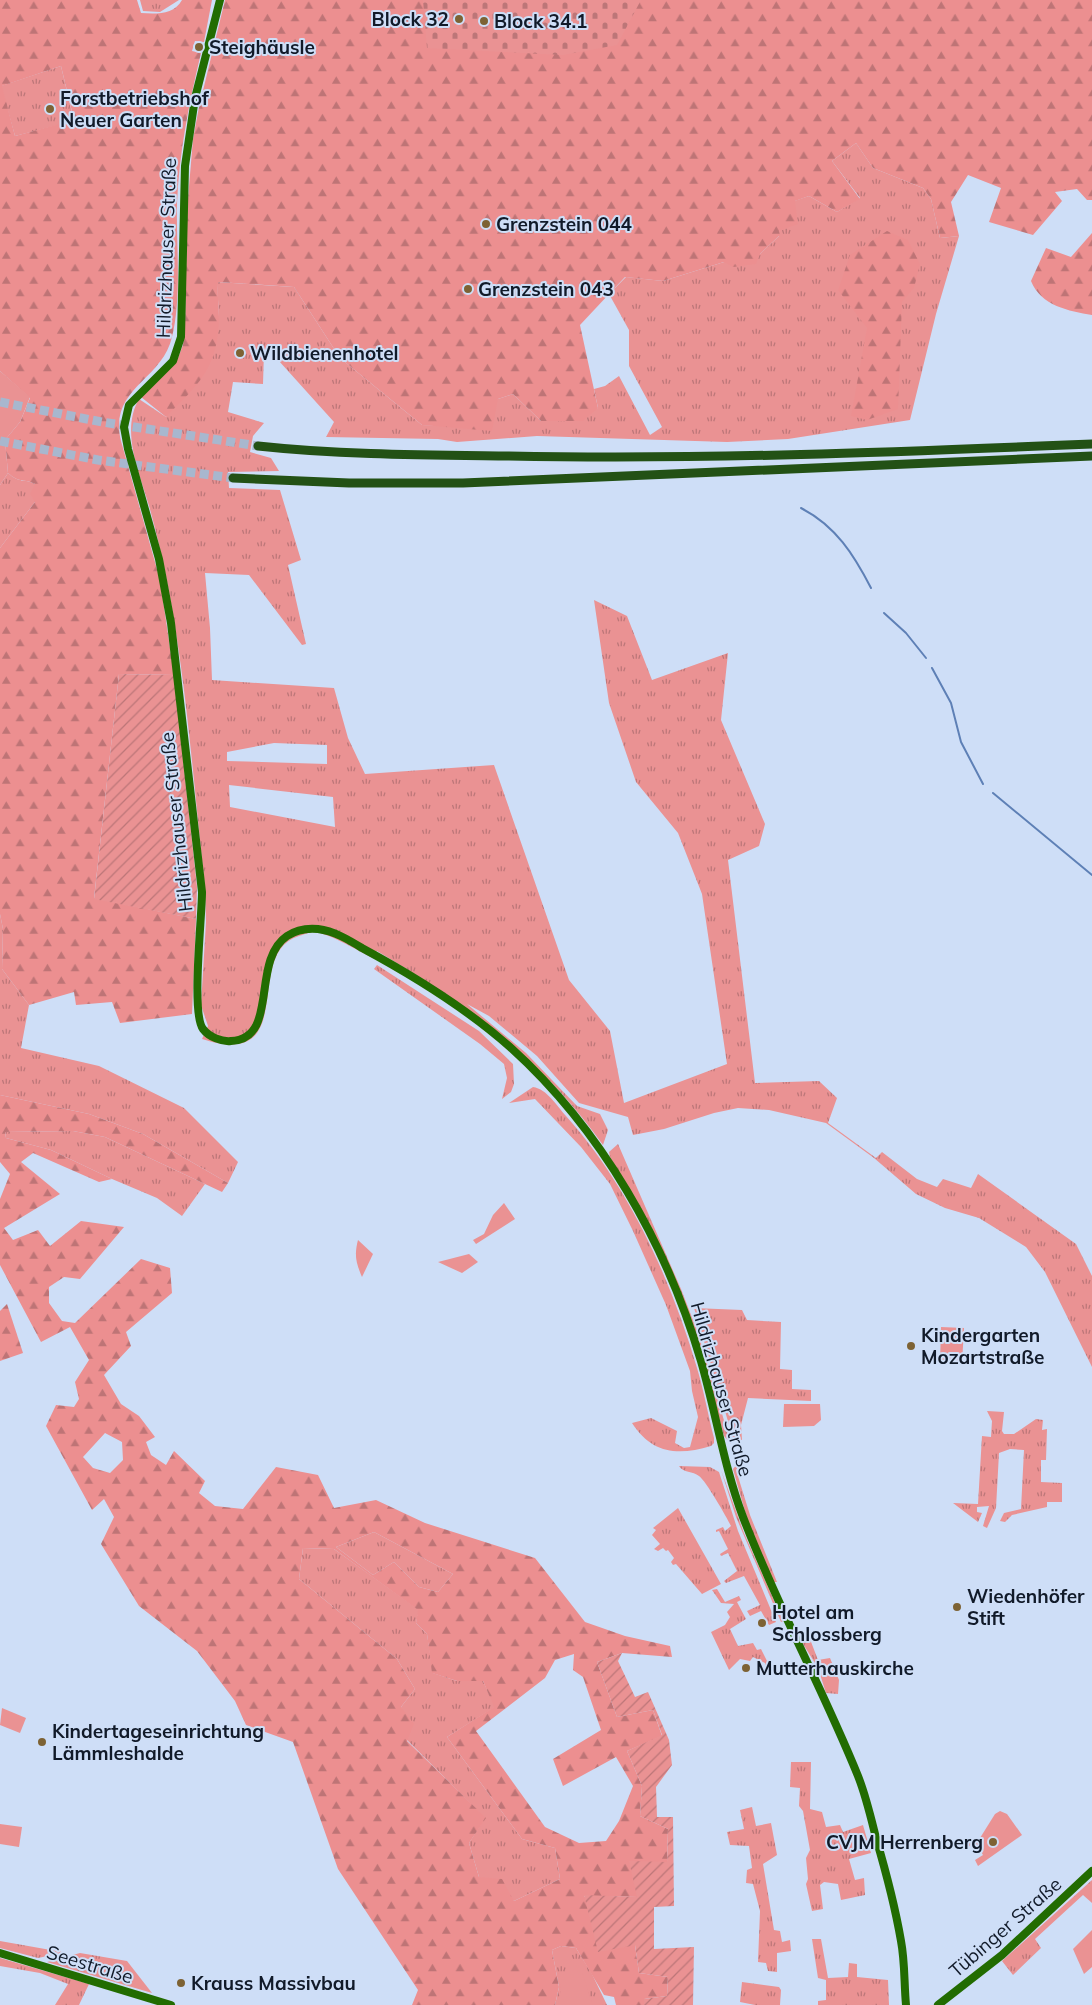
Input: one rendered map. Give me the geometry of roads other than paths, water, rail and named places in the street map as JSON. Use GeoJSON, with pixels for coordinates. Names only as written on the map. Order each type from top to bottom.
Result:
{"type":"FeatureCollection","features":[{"type":"Feature","properties":{"kind":"highway"},"geometry":{"type":"LineString","coordinates":[[258,446],[430,456],[771,456],[1092,444]]}},
{"type":"Feature","properties":{"kind":"highway"},"geometry":{"type":"LineString","coordinates":[[233,478],[295,482],[463,483],[1092,456]]}},
{"type":"Feature","properties":{"kind":"main road","name":"Hildrizhauser Straße"},"geometry":{"type":"LineString","coordinates":[[220,0],[195,98],[185,166],[182,308],[179,345],[173,361],[129,404],[124,423],[128,448],[159,559],[171,623],[202,892],[196,1002],[198,1018],[203,1029],[214,1038],[226,1042],[238,1040],[249,1034],[258,1024],[262,1012],[267,964],[279,943],[297,930],[319,929],[337,934],[413,977],[454,1003],[510,1047],[540,1077],[594,1140],[630,1198],[681,1304],[701,1361],[741,1513],[858,1777],[898,1928],[906,2005]]}},
{"type":"Feature","properties":{"kind":"main road","name":"Tübinger Straße"},"geometry":{"type":"LineString","coordinates":[[938,2005],[1002,1956],[1092,1872]]}},
{"type":"Feature","properties":{"kind":"main road","name":"Seestraße"},"geometry":{"type":"LineString","coordinates":[[0,1952],[171,2005]]}},
{"type":"Feature","properties":{"kind":"main road","name":"Hildrizhauser Straße"},"geometry":{"type":"LineString","coordinates":[[905,1985],[912,2005]]}},
{"type":"Feature","properties":{"kind":"waterway"},"geometry":{"type":"LineString","coordinates":[[801,508],[824,523],[843,542],[871,588]]}},
{"type":"Feature","properties":{"kind":"waterway"},"geometry":{"type":"LineString","coordinates":[[884,613],[906,633],[926,658]]}},
{"type":"Feature","properties":{"kind":"waterway"},"geometry":{"type":"LineString","coordinates":[[932,668],[951,703],[961,742],[983,784]]}},
{"type":"Feature","properties":{"kind":"waterway"},"geometry":{"type":"LineString","coordinates":[[993,793],[1092,875]]}},
{"type":"Feature","properties":{"kind":"tunnel"},"geometry":{"type":"LineString","coordinates":[[0,402],[102,422],[258,446]]}},
{"type":"Feature","properties":{"kind":"tunnel"},"geometry":{"type":"LineString","coordinates":[[0,441],[98,460],[233,478]]}},
{"type":"Feature","properties":{"kind":"place","name":"Block 32"},"geometry":{"type":"Point","coordinates":[459,19]}},
{"type":"Feature","properties":{"kind":"place","name":"Block 34.1"},"geometry":{"type":"Point","coordinates":[484,21]}},
{"type":"Feature","properties":{"kind":"place","name":"Steighäusle"},"geometry":{"type":"Point","coordinates":[199,47]}},
{"type":"Feature","properties":{"kind":"place","name":"Forstbetriebshof Neuer Garten"},"geometry":{"type":"Point","coordinates":[50,109]}},
{"type":"Feature","properties":{"kind":"place","name":"Grenzstein 044"},"geometry":{"type":"Point","coordinates":[486,224]}},
{"type":"Feature","properties":{"kind":"place","name":"Grenzstein 043"},"geometry":{"type":"Point","coordinates":[468,289]}},
{"type":"Feature","properties":{"kind":"place","name":"Wildbienenhotel"},"geometry":{"type":"Point","coordinates":[240,353]}},
{"type":"Feature","properties":{"kind":"place","name":"Kindergarten Mozartstraße"},"geometry":{"type":"Point","coordinates":[911,1346]}},
{"type":"Feature","properties":{"kind":"place","name":"Wiedenhöfer Stift"},"geometry":{"type":"Point","coordinates":[957,1607]}},
{"type":"Feature","properties":{"kind":"place","name":"Hotel am Schlossberg"},"geometry":{"type":"Point","coordinates":[762,1623]}},
{"type":"Feature","properties":{"kind":"place","name":"Mutterhauskirche"},"geometry":{"type":"Point","coordinates":[746,1668]}},
{"type":"Feature","properties":{"kind":"place","name":"Kindertageseinrichtung Lämmleshalde"},"geometry":{"type":"Point","coordinates":[42,1742]}},
{"type":"Feature","properties":{"kind":"place","name":"CVJM Herrenberg"},"geometry":{"type":"Point","coordinates":[993,1842]}},
{"type":"Feature","properties":{"kind":"place","name":"Krauss Massivbau"},"geometry":{"type":"Point","coordinates":[181,1983]}}]}
